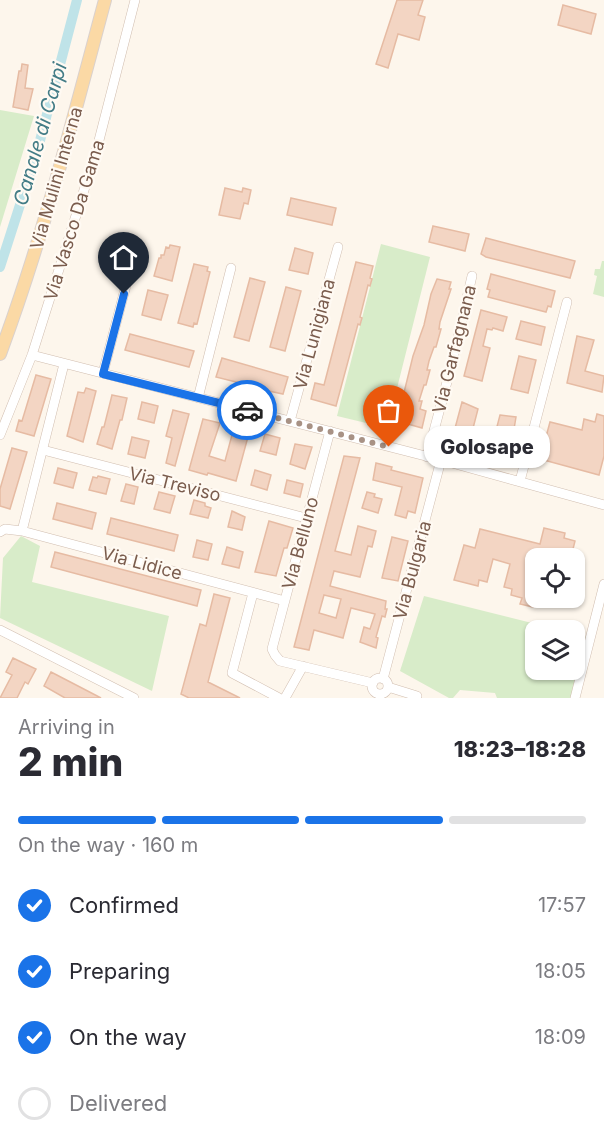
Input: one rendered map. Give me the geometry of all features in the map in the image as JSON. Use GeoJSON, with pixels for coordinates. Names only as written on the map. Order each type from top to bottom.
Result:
{"type":"FeatureCollection","features":[{"type":"Feature","properties":{"kind":"main road","name":"Via Mulini Interna"},"geometry":{"type":"LineString","coordinates":[[0,354],[45,221],[105,0]]}},
{"type":"Feature","properties":{"kind":"street","name":"Via Vasco Da Gama"},"geometry":{"type":"LineString","coordinates":[[0,435],[32,355],[96,152],[135,0]]}},
{"type":"Feature","properties":{"kind":"street","name":"Via Lunigiana"},"geometry":{"type":"LineString","coordinates":[[290,421],[338,247]]}},
{"type":"Feature","properties":{"kind":"street"},"geometry":{"type":"LineString","coordinates":[[198,398],[231,268]]}},
{"type":"Feature","properties":{"kind":"street"},"geometry":{"type":"LineString","coordinates":[[103,374],[129,274]]}},
{"type":"Feature","properties":{"kind":"street","name":"Via Garfagnana"},"geometry":{"type":"LineString","coordinates":[[427,457],[472,276]]}},
{"type":"Feature","properties":{"kind":"street"},"geometry":{"type":"LineString","coordinates":[[520,481],[567,302]]}},
{"type":"Feature","properties":{"kind":"street"},"geometry":{"type":"LineString","coordinates":[[32,355],[441,460],[604,505]]}},
{"type":"Feature","properties":{"kind":"street"},"geometry":{"type":"LineString","coordinates":[[22,531],[64,364]]}},
{"type":"Feature","properties":{"kind":"street","name":"Via Belluno"},"geometry":{"type":"LineString","coordinates":[[303,666],[280,661],[272,649],[330,431]]}},
{"type":"Feature","properties":{"kind":"street","name":"Via Treviso"},"geometry":{"type":"LineString","coordinates":[[43,450],[306,518]]}},
{"type":"Feature","properties":{"kind":"street","name":"Via Bulgaria"},"geometry":{"type":"LineString","coordinates":[[386,683],[441,460]]}},
{"type":"Feature","properties":{"kind":"street","name":"Via Lidice"},"geometry":{"type":"LineString","coordinates":[[0,532],[5,529],[22,531],[285,601]]}},
{"type":"Feature","properties":{"kind":"street"},"geometry":{"type":"LineString","coordinates":[[575,698],[604,584]]}},
{"type":"Feature","properties":{"kind":"street"},"geometry":{"type":"LineString","coordinates":[[253,592],[231,673],[279,698]]}},
{"type":"Feature","properties":{"kind":"street"},"geometry":{"type":"LineString","coordinates":[[0,630],[134,698]]}},
{"type":"Feature","properties":{"kind":"street"},"geometry":{"type":"LineString","coordinates":[[285,698],[303,666],[373,683]]}},
{"type":"Feature","properties":{"kind":"street"},"geometry":{"type":"LineString","coordinates":[[373,683],[378,679],[417,696]]}},
{"type":"Feature","properties":{"kind":"street"},"geometry":{"type":"LineString","coordinates":[[373,683],[376,696],[384,694],[386,683]]}},
{"type":"Feature","properties":{"kind":"green space"},"geometry":{"type":"Polygon","coordinates":[[[0,110],[34,116],[0,227],[0,110]]]}},
{"type":"Feature","properties":{"kind":"green space"},"geometry":{"type":"Polygon","coordinates":[[[381,244],[430,257],[387,428],[337,416],[381,244]]]}},
{"type":"Feature","properties":{"kind":"green space"},"geometry":{"type":"Polygon","coordinates":[[[604,261],[604,297],[593,294],[597,276],[594,275],[595,269],[600,269],[604,261]]]}},
{"type":"Feature","properties":{"kind":"green space"},"geometry":{"type":"Polygon","coordinates":[[[21,536],[40,546],[32,582],[169,616],[152,691],[0,618],[3,558],[21,536]]]}},
{"type":"Feature","properties":{"kind":"green space"},"geometry":{"type":"Polygon","coordinates":[[[424,596],[525,621],[525,680],[584,680],[579,698],[497,698],[495,693],[460,690],[453,698],[449,698],[400,671],[424,596]]]}},
{"type":"Feature","properties":{"kind":"green space"},"geometry":{"type":"Polygon","coordinates":[[[585,637],[594,639],[585,674],[585,637]]]}},
{"type":"Feature","properties":{"kind":"building"},"geometry":{"type":"Polygon","coordinates":[[[397,0],[423,0],[418,15],[425,17],[419,40],[398,34],[388,68],[376,64],[397,0]]]}},
{"type":"Feature","properties":{"kind":"building"},"geometry":{"type":"Polygon","coordinates":[[[563,5],[596,14],[591,34],[558,25],[563,5]]]}},
{"type":"Feature","properties":{"kind":"building"},"geometry":{"type":"Polygon","coordinates":[[[22,64],[28,65],[25,88],[33,89],[28,110],[13,107],[22,64]]]}},
{"type":"Feature","properties":{"kind":"building"},"geometry":{"type":"Polygon","coordinates":[[[225,188],[242,192],[243,188],[251,190],[248,204],[244,203],[240,219],[219,215],[225,188]]]}},
{"type":"Feature","properties":{"kind":"building"},"geometry":{"type":"Polygon","coordinates":[[[291,198],[336,208],[332,225],[287,215],[291,198]]]}},
{"type":"Feature","properties":{"kind":"building"},"geometry":{"type":"Polygon","coordinates":[[[433,226],[469,234],[465,251],[429,242],[433,226]]]}},
{"type":"Feature","properties":{"kind":"building"},"geometry":{"type":"Polygon","coordinates":[[[486,238],[575,261],[570,278],[486,257],[481,254],[486,238]]]}},
{"type":"Feature","properties":{"kind":"building"},"geometry":{"type":"Polygon","coordinates":[[[170,245],[180,247],[172,281],[154,276],[159,258],[164,255],[166,247],[169,248],[170,245]]]}},
{"type":"Feature","properties":{"kind":"building"},"geometry":{"type":"Polygon","coordinates":[[[295,248],[313,253],[308,274],[289,270],[295,248]]]}},
{"type":"Feature","properties":{"kind":"building"},"geometry":{"type":"Polygon","coordinates":[[[356,262],[373,266],[370,278],[372,279],[370,286],[368,285],[360,317],[362,318],[360,325],[358,324],[336,406],[311,399],[315,383],[324,385],[356,262]]]}},
{"type":"Feature","properties":{"kind":"building"},"geometry":{"type":"Polygon","coordinates":[[[194,264],[208,267],[207,271],[210,272],[197,324],[194,323],[193,327],[178,323],[194,264]]]}},
{"type":"Feature","properties":{"kind":"building"},"geometry":{"type":"Polygon","coordinates":[[[491,274],[555,291],[551,307],[548,306],[546,312],[488,297],[490,290],[487,289],[491,274]]]}},
{"type":"Feature","properties":{"kind":"building"},"geometry":{"type":"Polygon","coordinates":[[[250,278],[265,282],[249,341],[234,337],[250,278]]]}},
{"type":"Feature","properties":{"kind":"building"},"geometry":{"type":"Polygon","coordinates":[[[437,279],[451,282],[449,289],[451,289],[440,322],[439,329],[441,329],[436,347],[429,361],[427,370],[430,370],[426,385],[424,385],[419,401],[422,401],[420,409],[426,411],[422,428],[397,421],[413,356],[437,279]]]}},
{"type":"Feature","properties":{"kind":"building"},"geometry":{"type":"Polygon","coordinates":[[[286,287],[301,291],[285,351],[270,347],[286,287]]]}},
{"type":"Feature","properties":{"kind":"building"},"geometry":{"type":"Polygon","coordinates":[[[148,290],[168,295],[161,320],[142,315],[148,290]]]}},
{"type":"Feature","properties":{"kind":"building"},"geometry":{"type":"Polygon","coordinates":[[[481,310],[507,317],[503,331],[487,329],[483,346],[490,348],[482,381],[464,376],[481,310]]]}},
{"type":"Feature","properties":{"kind":"building"},"geometry":{"type":"Polygon","coordinates":[[[521,321],[545,327],[541,345],[516,339],[521,321]]]}},
{"type":"Feature","properties":{"kind":"building"},"geometry":{"type":"Polygon","coordinates":[[[130,334],[194,351],[189,367],[125,350],[130,334]]]}},
{"type":"Feature","properties":{"kind":"building"},"geometry":{"type":"Polygon","coordinates":[[[577,336],[594,340],[585,371],[604,376],[602,392],[567,383],[577,336]]]}},
{"type":"Feature","properties":{"kind":"building"},"geometry":{"type":"Polygon","coordinates":[[[519,356],[536,360],[528,393],[511,389],[519,356]]]}},
{"type":"Feature","properties":{"kind":"building"},"geometry":{"type":"Polygon","coordinates":[[[222,358],[288,377],[283,394],[216,377],[222,358]]]}},
{"type":"Feature","properties":{"kind":"building"},"geometry":{"type":"Polygon","coordinates":[[[36,375],[51,379],[34,436],[16,431],[19,420],[22,421],[36,375]]]}},
{"type":"Feature","properties":{"kind":"building"},"geometry":{"type":"Polygon","coordinates":[[[86,388],[96,391],[83,442],[67,436],[78,392],[84,393],[86,388]]]}},
{"type":"Feature","properties":{"kind":"building"},"geometry":{"type":"Polygon","coordinates":[[[112,395],[127,398],[112,449],[97,444],[112,395]]]}},
{"type":"Feature","properties":{"kind":"building"},"geometry":{"type":"Polygon","coordinates":[[[142,402],[158,406],[154,423],[138,419],[142,402]]]}},
{"type":"Feature","properties":{"kind":"building"},"geometry":{"type":"Polygon","coordinates":[[[462,402],[478,409],[471,436],[454,432],[462,402]]]}},
{"type":"Feature","properties":{"kind":"building"},"geometry":{"type":"Polygon","coordinates":[[[173,410],[189,414],[175,466],[166,463],[172,438],[166,436],[173,410]]]}},
{"type":"Feature","properties":{"kind":"building"},"geometry":{"type":"Polygon","coordinates":[[[597,414],[604,416],[604,456],[599,475],[540,459],[550,422],[582,430],[584,419],[595,422],[597,414]]]}},
{"type":"Feature","properties":{"kind":"building"},"geometry":{"type":"Polygon","coordinates":[[[500,415],[516,417],[511,447],[493,442],[500,415]]]}},
{"type":"Feature","properties":{"kind":"building"},"geometry":{"type":"Polygon","coordinates":[[[203,419],[220,423],[209,456],[225,461],[232,435],[239,437],[241,431],[249,433],[236,481],[189,470],[203,419]]]}},
{"type":"Feature","properties":{"kind":"building"},"geometry":{"type":"Polygon","coordinates":[[[265,434],[280,438],[276,455],[260,451],[265,434]]]}},
{"type":"Feature","properties":{"kind":"building"},"geometry":{"type":"Polygon","coordinates":[[[132,437],[149,441],[145,458],[128,454],[132,437]]]}},
{"type":"Feature","properties":{"kind":"building"},"geometry":{"type":"Polygon","coordinates":[[[295,444],[312,447],[305,469],[290,464],[295,444]]]}},
{"type":"Feature","properties":{"kind":"building"},"geometry":{"type":"Polygon","coordinates":[[[12,448],[27,452],[10,509],[0,506],[0,489],[12,448]]]}},
{"type":"Feature","properties":{"kind":"building"},"geometry":{"type":"Polygon","coordinates":[[[344,456],[360,458],[335,551],[351,555],[358,526],[376,531],[372,547],[368,546],[360,577],[334,571],[330,586],[386,601],[385,609],[387,609],[385,617],[382,616],[376,637],[378,638],[376,648],[360,642],[364,627],[370,629],[375,614],[351,608],[343,638],[314,630],[309,650],[294,647],[344,456]],[[324,595],[319,613],[336,618],[341,599],[324,595]]]}},
{"type":"Feature","properties":{"kind":"building"},"geometry":{"type":"Polygon","coordinates":[[[376,463],[392,467],[391,470],[423,478],[415,513],[408,511],[406,518],[395,515],[402,487],[373,480],[376,463]]]}},
{"type":"Feature","properties":{"kind":"building"},"geometry":{"type":"Polygon","coordinates":[[[58,468],[77,473],[73,488],[54,483],[58,468]]]}},
{"type":"Feature","properties":{"kind":"building"},"geometry":{"type":"Polygon","coordinates":[[[255,470],[271,475],[267,490],[251,485],[255,470]]]}},
{"type":"Feature","properties":{"kind":"building"},"geometry":{"type":"Polygon","coordinates":[[[93,477],[110,479],[106,494],[89,490],[93,477]]]}},
{"type":"Feature","properties":{"kind":"building"},"geometry":{"type":"Polygon","coordinates":[[[287,480],[303,484],[300,497],[284,493],[287,480]]]}},
{"type":"Feature","properties":{"kind":"building"},"geometry":{"type":"Polygon","coordinates":[[[126,484],[138,487],[134,504],[121,501],[126,484]]]}},
{"type":"Feature","properties":{"kind":"building"},"geometry":{"type":"Polygon","coordinates":[[[159,492],[175,496],[170,513],[154,509],[159,492]]]}},
{"type":"Feature","properties":{"kind":"building"},"geometry":{"type":"Polygon","coordinates":[[[367,492],[382,499],[378,513],[362,508],[367,492]]]}},
{"type":"Feature","properties":{"kind":"building"},"geometry":{"type":"Polygon","coordinates":[[[194,500],[205,503],[205,506],[211,508],[208,518],[190,514],[194,500]]]}},
{"type":"Feature","properties":{"kind":"building"},"geometry":{"type":"Polygon","coordinates":[[[57,503],[96,513],[92,529],[53,519],[57,503]]]}},
{"type":"Feature","properties":{"kind":"building"},"geometry":{"type":"Polygon","coordinates":[[[232,511],[245,517],[242,530],[228,527],[232,511]]]}},
{"type":"Feature","properties":{"kind":"building"},"geometry":{"type":"Polygon","coordinates":[[[111,518],[178,535],[174,551],[107,534],[111,518]]]}},
{"type":"Feature","properties":{"kind":"building"},"geometry":{"type":"Polygon","coordinates":[[[269,521],[293,528],[287,548],[284,548],[276,576],[255,572],[269,521]]]}},
{"type":"Feature","properties":{"kind":"building"},"geometry":{"type":"Polygon","coordinates":[[[544,528],[565,533],[564,538],[575,541],[573,548],[525,548],[525,605],[520,604],[522,598],[511,595],[512,589],[504,587],[510,564],[493,559],[487,582],[479,580],[478,586],[454,580],[464,545],[475,548],[480,529],[540,544],[544,528]]]}},
{"type":"Feature","properties":{"kind":"building"},"geometry":{"type":"Polygon","coordinates":[[[392,537],[408,541],[398,581],[382,578],[392,537]]]}},
{"type":"Feature","properties":{"kind":"building"},"geometry":{"type":"Polygon","coordinates":[[[197,540],[212,544],[208,560],[193,557],[197,540]]]}},
{"type":"Feature","properties":{"kind":"building"},"geometry":{"type":"Polygon","coordinates":[[[227,547],[243,552],[239,568],[222,564],[227,547]]]}},
{"type":"Feature","properties":{"kind":"building"},"geometry":{"type":"Polygon","coordinates":[[[55,552],[201,590],[197,606],[51,567],[55,552]]]}},
{"type":"Feature","properties":{"kind":"building"},"geometry":{"type":"Polygon","coordinates":[[[214,594],[230,598],[208,682],[240,698],[189,698],[181,694],[200,624],[206,626],[214,594]]]}},
{"type":"Feature","properties":{"kind":"building"},"geometry":{"type":"Polygon","coordinates":[[[13,658],[36,669],[28,684],[25,682],[17,698],[0,698],[12,675],[6,672],[13,658]]]}},
{"type":"Feature","properties":{"kind":"building"},"geometry":{"type":"Polygon","coordinates":[[[51,672],[101,698],[65,698],[44,686],[51,672]]]}},
{"type":"Feature","properties":{"kind":"waterway","name":"Canale di Carpi"},"geometry":{"type":"LineString","coordinates":[[0,267],[37,152],[77,0]]}},
{"type":"Feature","properties":{"kind":"way so far"},"geometry":{"type":"LineString","coordinates":[[247,410],[389,447]]}},
{"type":"Feature","properties":{"kind":"place","name":"Golosape"},"geometry":{"type":"Point","coordinates":[389,447]}},
{"type":"Feature","properties":{"kind":"route"},"geometry":{"type":"LineString","coordinates":[[124,294],[103,374],[247,410]]}}]}
